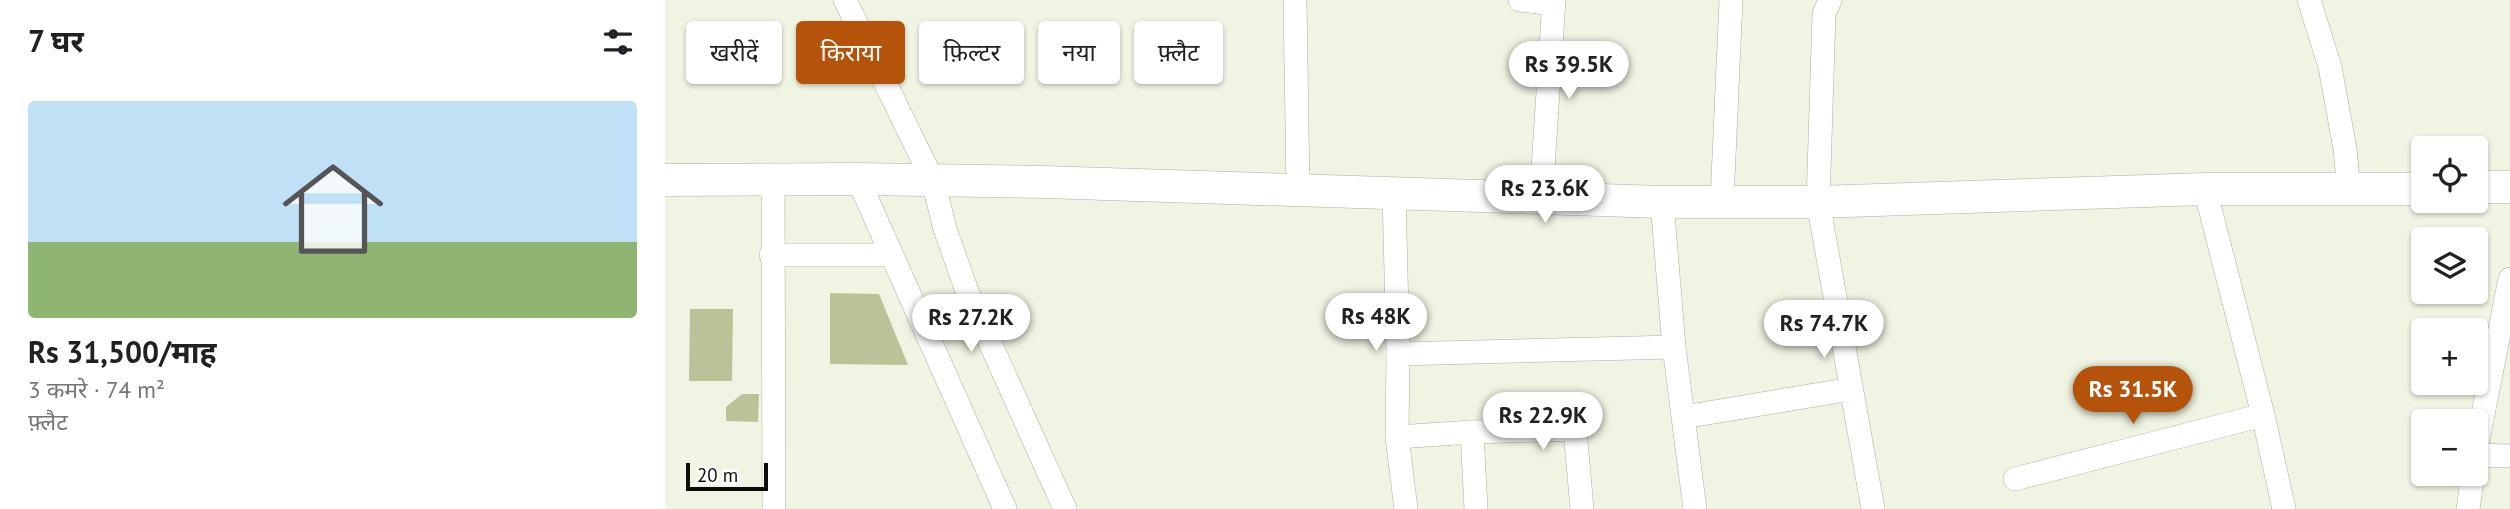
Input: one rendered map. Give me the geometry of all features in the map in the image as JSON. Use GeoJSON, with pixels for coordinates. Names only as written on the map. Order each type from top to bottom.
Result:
{"type":"FeatureCollection","features":[{"type":"Feature","properties":{"kind":"main road"},"geometry":{"type":"LineString","coordinates":[[665,180],[858,178],[1298,189],[1662,202],[1818,202],[2204,189],[2411,189]]}},
{"type":"Feature","properties":{"kind":"main road"},"geometry":{"type":"LineString","coordinates":[[2488,187],[2510,187]]}},
{"type":"Feature","properties":{"kind":"street"},"geometry":{"type":"LineString","coordinates":[[845,0],[933,181],[945,229],[968,294],[1065,509]]}},
{"type":"Feature","properties":{"kind":"street"},"geometry":{"type":"LineString","coordinates":[[1295,0],[1298,189]]}},
{"type":"Feature","properties":{"kind":"street"},"geometry":{"type":"LineString","coordinates":[[1520,0],[1554,2],[1541,199]]}},
{"type":"Feature","properties":{"kind":"street"},"geometry":{"type":"LineString","coordinates":[[1722,201],[1731,0]]}},
{"type":"Feature","properties":{"kind":"street"},"geometry":{"type":"LineString","coordinates":[[1830,0],[1824,14],[1818,202],[1873,509]]}},
{"type":"Feature","properties":{"kind":"street"},"geometry":{"type":"LineString","coordinates":[[2309,0],[2330,67],[2345,149],[2349,190]]}},
{"type":"Feature","properties":{"kind":"street"},"geometry":{"type":"LineString","coordinates":[[858,178],[1005,509]]}},
{"type":"Feature","properties":{"kind":"street"},"geometry":{"type":"LineString","coordinates":[[773,179],[773,509]]}},
{"type":"Feature","properties":{"kind":"street"},"geometry":{"type":"LineString","coordinates":[[2204,189],[2263,415],[2284,509]]}},
{"type":"Feature","properties":{"kind":"street"},"geometry":{"type":"LineString","coordinates":[[1394,192],[1397,437],[1406,509]]}},
{"type":"Feature","properties":{"kind":"street"},"geometry":{"type":"LineString","coordinates":[[1662,202],[1674,347],[1695,509]]}},
{"type":"Feature","properties":{"kind":"street"},"geometry":{"type":"LineString","coordinates":[[771,255],[890,255]]}},
{"type":"Feature","properties":{"kind":"street"},"geometry":{"type":"LineString","coordinates":[[2484,409],[2510,279]]}},
{"type":"Feature","properties":{"kind":"street"},"geometry":{"type":"LineString","coordinates":[[1398,354],[1674,347]]}},
{"type":"Feature","properties":{"kind":"street"},"geometry":{"type":"LineString","coordinates":[[1683,417],[1851,389]]}},
{"type":"Feature","properties":{"kind":"street"},"geometry":{"type":"LineString","coordinates":[[2015,479],[2263,415]]}},
{"type":"Feature","properties":{"kind":"street"},"geometry":{"type":"LineString","coordinates":[[1397,437],[1575,429],[1582,509]]}},
{"type":"Feature","properties":{"kind":"street"},"geometry":{"type":"LineString","coordinates":[[1472,432],[1476,509]]}},
{"type":"Feature","properties":{"kind":"street"},"geometry":{"type":"LineString","coordinates":[[2488,455],[2510,456]]}},
{"type":"Feature","properties":{"kind":"street"},"geometry":{"type":"LineString","coordinates":[[2468,509],[2471,486]]}},
{"type":"Feature","properties":{"kind":"building"},"geometry":{"type":"Polygon","coordinates":[[[830,293],[879,294],[908,365],[830,364],[830,293]]]}},
{"type":"Feature","properties":{"kind":"building"},"geometry":{"type":"Polygon","coordinates":[[[690,309],[733,309],[732,381],[689,381],[690,309]]]}},
{"type":"Feature","properties":{"kind":"building"},"geometry":{"type":"Polygon","coordinates":[[[742,394],[759,394],[758,422],[726,421],[726,407],[742,394]]]}}]}
